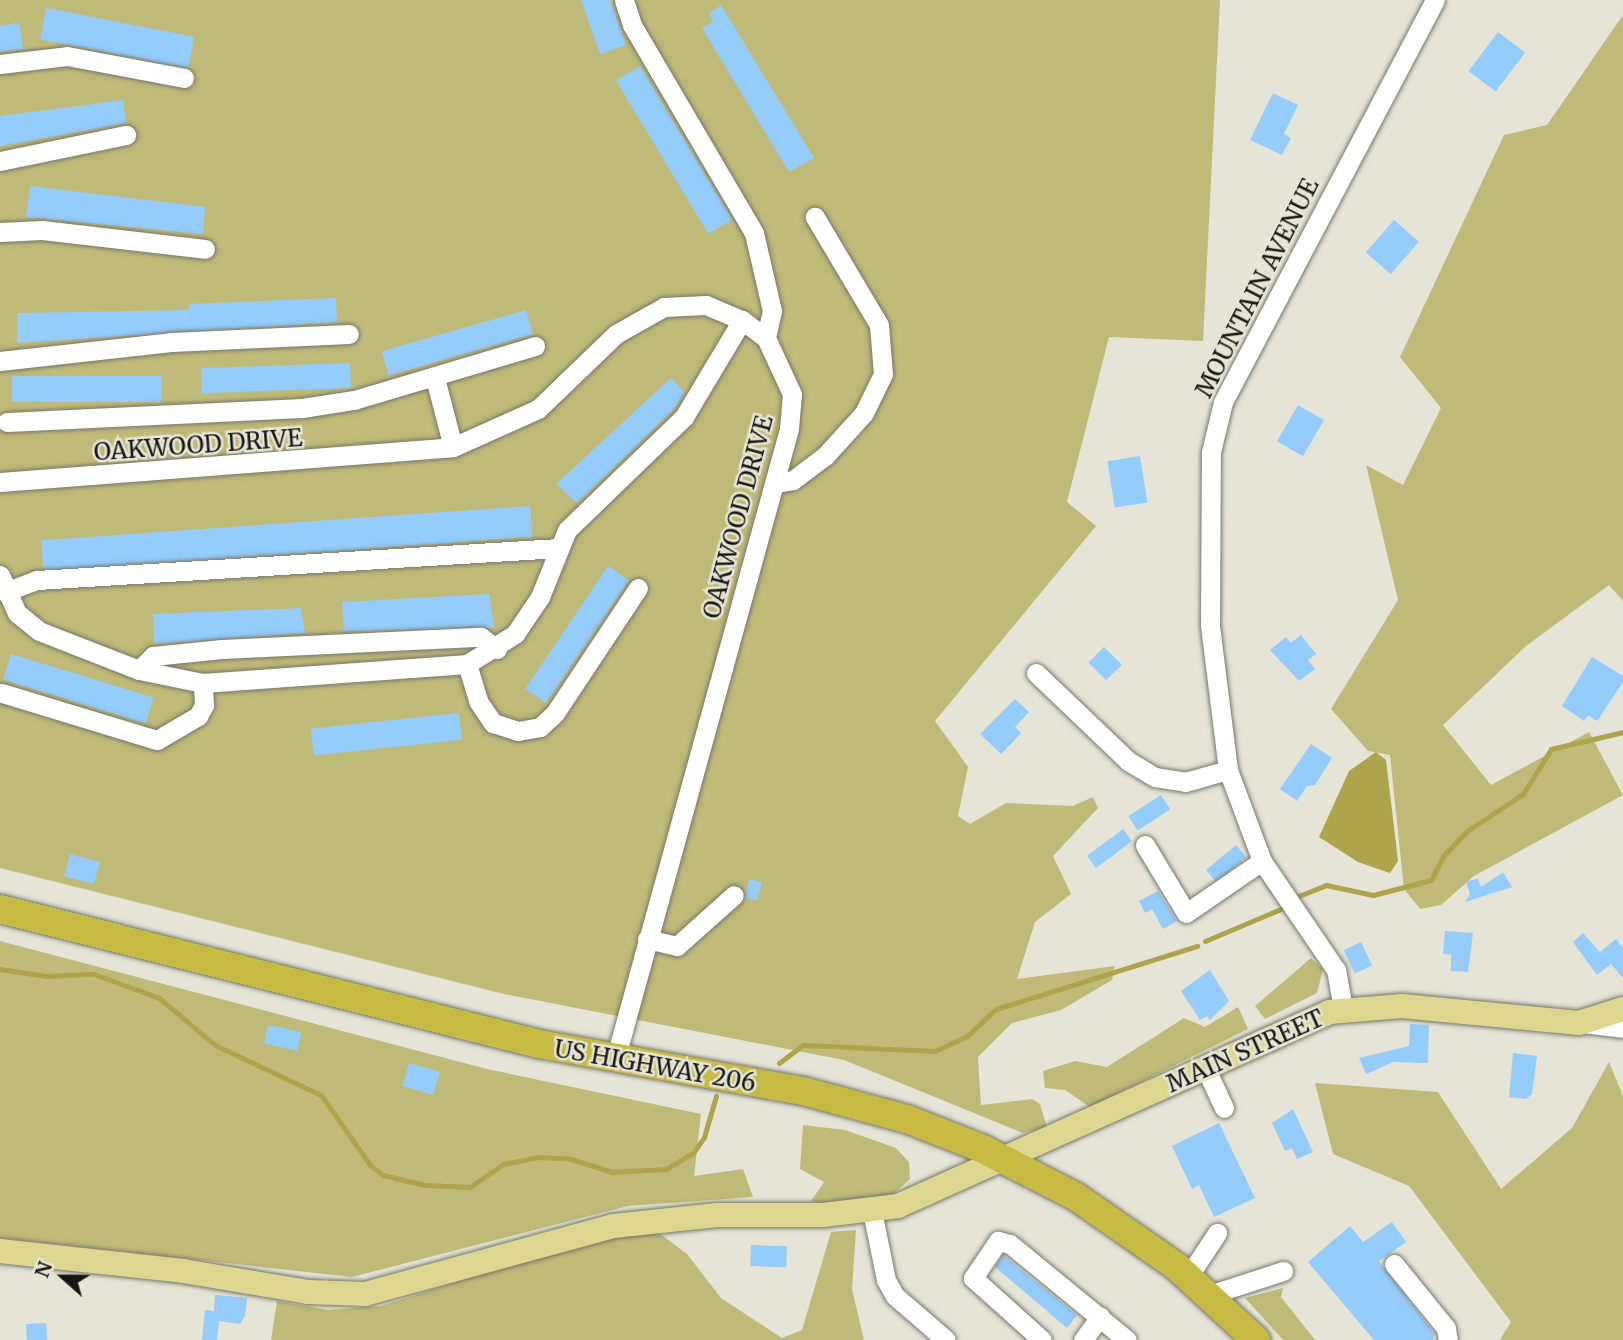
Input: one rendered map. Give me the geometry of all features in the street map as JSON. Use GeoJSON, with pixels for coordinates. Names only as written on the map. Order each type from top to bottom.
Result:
{"type":"FeatureCollection","features":[{"type":"Feature","properties":{"kind":"highway","name":"US HIGHWAY 206"},"geometry":{"type":"LineString","coordinates":[[0,909],[331,995],[615,1060],[863,1106],[1006,1160],[1087,1204],[1199,1286],[1256,1340]]}},
{"type":"Feature","properties":{"kind":"main road","name":"MAIN STREET"},"geometry":{"type":"LineString","coordinates":[[0,1251],[350,1295],[613,1226],[717,1214],[872,1211],[918,1199],[1295,1025],[1343,1009],[1415,1007],[1579,1023]]}},
{"type":"Feature","properties":{"kind":"main road"},"geometry":{"type":"LineString","coordinates":[[1579,1023],[1623,1009]]}},
{"type":"Feature","properties":{"kind":"street"},"geometry":{"type":"LineString","coordinates":[[624,0],[632,25],[754,233],[772,311],[766,338]]}},
{"type":"Feature","properties":{"kind":"street","name":"MOUNTAIN AVENUE"},"geometry":{"type":"LineString","coordinates":[[1343,1009],[1329,957],[1262,862],[1228,770],[1207,570],[1216,426],[1223,402],[1434,0]]}},
{"type":"Feature","properties":{"kind":"street"},"geometry":{"type":"LineString","coordinates":[[0,64],[67,56],[184,78]]}},
{"type":"Feature","properties":{"kind":"street"},"geometry":{"type":"LineString","coordinates":[[0,161],[126,135]]}},
{"type":"Feature","properties":{"kind":"street"},"geometry":{"type":"LineString","coordinates":[[776,483],[810,471],[825,456],[864,413],[883,374],[879,325],[815,217]]}},
{"type":"Feature","properties":{"kind":"street"},"geometry":{"type":"LineString","coordinates":[[0,232],[42,230],[205,249]]}},
{"type":"Feature","properties":{"kind":"street","name":"OAKWOOD DRIVE"},"geometry":{"type":"LineString","coordinates":[[0,482],[453,447],[538,409],[616,334],[649,313],[695,303],[742,320],[766,338],[784,367],[792,394],[776,483],[615,1060]]}},
{"type":"Feature","properties":{"kind":"street"},"geometry":{"type":"LineString","coordinates":[[558,548],[3,583],[17,613],[39,631],[139,670],[203,683],[467,664],[497,649],[530,615],[558,548],[577,516],[684,417],[742,320]]}},
{"type":"Feature","properties":{"kind":"street"},"geometry":{"type":"LineString","coordinates":[[0,361],[171,342],[349,334]]}},
{"type":"Feature","properties":{"kind":"street"},"geometry":{"type":"LineString","coordinates":[[7,422],[302,408],[435,378],[535,346]]}},
{"type":"Feature","properties":{"kind":"street"},"geometry":{"type":"LineString","coordinates":[[435,378],[453,447]]}},
{"type":"Feature","properties":{"kind":"street"},"geometry":{"type":"LineString","coordinates":[[467,664],[478,701],[493,723],[518,731],[540,727],[555,713],[638,588]]}},
{"type":"Feature","properties":{"kind":"street"},"geometry":{"type":"LineString","coordinates":[[139,670],[153,656],[222,649],[481,637],[497,649]]}},
{"type":"Feature","properties":{"kind":"street"},"geometry":{"type":"LineString","coordinates":[[1036,673],[1128,761],[1154,776],[1185,782],[1228,770]]}},
{"type":"Feature","properties":{"kind":"street"},"geometry":{"type":"LineString","coordinates":[[2,693],[157,740],[198,716],[204,705],[203,683]]}},
{"type":"Feature","properties":{"kind":"street"},"geometry":{"type":"LineString","coordinates":[[1145,845],[1186,913],[1262,862]]}},
{"type":"Feature","properties":{"kind":"street"},"geometry":{"type":"LineString","coordinates":[[647,939],[677,946],[734,895]]}},
{"type":"Feature","properties":{"kind":"street","name":"MAIN STREET"},"geometry":{"type":"LineString","coordinates":[[1579,1023],[1623,1028]]}},
{"type":"Feature","properties":{"kind":"street"},"geometry":{"type":"LineString","coordinates":[[1205,1067],[1224,1108]]}},
{"type":"Feature","properties":{"kind":"street"},"geometry":{"type":"LineString","coordinates":[[872,1211],[886,1280],[895,1296],[946,1340]]}},
{"type":"Feature","properties":{"kind":"street"},"geometry":{"type":"LineString","coordinates":[[1217,1233],[1199,1286],[1283,1271]]}},
{"type":"Feature","properties":{"kind":"street"},"geometry":{"type":"LineString","coordinates":[[1042,1340],[973,1279],[998,1241],[1010,1244],[1127,1340]]}},
{"type":"Feature","properties":{"kind":"street"},"geometry":{"type":"LineString","coordinates":[[1394,1264],[1446,1328],[1448,1340]]}},
{"type":"Feature","properties":{"kind":"street"},"geometry":{"type":"LineString","coordinates":[[1083,1340],[1100,1317]]}},
{"type":"Feature","properties":{"kind":"shaded area"},"geometry":{"type":"Polygon","coordinates":[[[0,0],[1220,0],[1203,341],[1109,337],[1067,502],[1096,526],[935,721],[968,767],[958,816],[970,824],[1006,803],[1073,806],[1093,797],[1098,808],[1053,856],[1071,894],[1035,922],[1017,979],[1115,966],[1112,980],[1061,1010],[1012,1023],[978,1057],[981,1105],[1032,1099],[1040,1104],[1047,1128],[1023,1133],[844,1060],[504,994],[0,868],[0,0]]]}},
{"type":"Feature","properties":{"kind":"shaded area"},"geometry":{"type":"Polygon","coordinates":[[[1623,15],[1623,601],[1609,585],[1526,646],[1443,725],[1491,785],[1589,732],[1623,795],[1474,876],[1441,905],[1420,909],[1404,889],[1390,755],[1368,751],[1331,709],[1398,600],[1366,465],[1403,485],[1441,408],[1400,357],[1504,135],[1547,125],[1623,15]]]}},
{"type":"Feature","properties":{"kind":"shaded area"},"geometry":{"type":"Polygon","coordinates":[[[1376,752],[1386,760],[1398,861],[1390,873],[1358,862],[1319,837],[1349,771],[1376,752]]]}},
{"type":"Feature","properties":{"kind":"shaded area"},"geometry":{"type":"Polygon","coordinates":[[[0,941],[487,1069],[701,1114],[694,1176],[743,1169],[753,1197],[628,1206],[352,1277],[0,1238],[0,941]]]}},
{"type":"Feature","properties":{"kind":"shaded area"},"geometry":{"type":"Polygon","coordinates":[[[1311,958],[1323,969],[1317,993],[1265,1019],[1255,1006],[1311,958]]]}},
{"type":"Feature","properties":{"kind":"shaded area"},"geometry":{"type":"Polygon","coordinates":[[[1238,1007],[1248,1029],[1090,1107],[1065,1090],[1045,1088],[1043,1071],[1075,1061],[1107,1067],[1184,1018],[1205,1027],[1238,1007]]]}},
{"type":"Feature","properties":{"kind":"shaded area"},"geometry":{"type":"Polygon","coordinates":[[[1609,1062],[1623,1096],[1623,1340],[1500,1340],[1511,1322],[1409,1186],[1333,1154],[1315,1083],[1438,1092],[1501,1189],[1572,1128],[1609,1062]]]}},
{"type":"Feature","properties":{"kind":"shaded area"},"geometry":{"type":"Polygon","coordinates":[[[803,1125],[845,1130],[896,1148],[909,1162],[910,1179],[891,1196],[844,1207],[811,1201],[824,1182],[800,1169],[803,1125]]]}},
{"type":"Feature","properties":{"kind":"shaded area"},"geometry":{"type":"Polygon","coordinates":[[[856,1230],[852,1289],[864,1340],[271,1340],[277,1301],[328,1310],[381,1306],[600,1236],[659,1233],[687,1254],[721,1298],[782,1338],[802,1330],[831,1232],[856,1230]]]}},
{"type":"Feature","properties":{"kind":"shaded area"},"geometry":{"type":"Polygon","coordinates":[[[1283,1288],[1281,1297],[1315,1340],[1283,1340],[1245,1298],[1283,1288]]]}},
{"type":"Feature","properties":{"kind":"building"},"geometry":{"type":"Polygon","coordinates":[[[581,0],[610,0],[626,45],[600,54],[581,0]]]}},
{"type":"Feature","properties":{"kind":"building"},"geometry":{"type":"Polygon","coordinates":[[[721,5],[814,158],[789,172],[702,28],[713,22],[709,14],[721,5]]]}},
{"type":"Feature","properties":{"kind":"building"},"geometry":{"type":"Polygon","coordinates":[[[46,8],[194,37],[188,68],[40,39],[46,8]]]}},
{"type":"Feature","properties":{"kind":"building"},"geometry":{"type":"Polygon","coordinates":[[[19,23],[23,49],[0,52],[0,26],[19,23]]]}},
{"type":"Feature","properties":{"kind":"building"},"geometry":{"type":"Polygon","coordinates":[[[1498,32],[1525,52],[1496,92],[1469,71],[1498,32]]]}},
{"type":"Feature","properties":{"kind":"building"},"geometry":{"type":"Polygon","coordinates":[[[640,66],[732,219],[708,234],[616,80],[640,66]]]}},
{"type":"Feature","properties":{"kind":"building"},"geometry":{"type":"Polygon","coordinates":[[[1273,93],[1298,105],[1284,134],[1291,138],[1282,155],[1250,140],[1273,93]]]}},
{"type":"Feature","properties":{"kind":"building"},"geometry":{"type":"Polygon","coordinates":[[[123,100],[126,123],[0,146],[0,116],[123,100]]]}},
{"type":"Feature","properties":{"kind":"building"},"geometry":{"type":"Polygon","coordinates":[[[30,186],[205,207],[203,234],[26,217],[30,186]]]}},
{"type":"Feature","properties":{"kind":"building"},"geometry":{"type":"Polygon","coordinates":[[[1394,220],[1419,242],[1391,274],[1366,252],[1394,220]]]}},
{"type":"Feature","properties":{"kind":"building"},"geometry":{"type":"Polygon","coordinates":[[[336,298],[337,322],[17,343],[17,313],[189,310],[189,304],[336,298]]]}},
{"type":"Feature","properties":{"kind":"building"},"geometry":{"type":"Polygon","coordinates":[[[526,310],[533,334],[389,375],[382,351],[526,310]]]}},
{"type":"Feature","properties":{"kind":"building"},"geometry":{"type":"Polygon","coordinates":[[[350,363],[351,388],[202,393],[201,368],[350,363]]]}},
{"type":"Feature","properties":{"kind":"building"},"geometry":{"type":"Polygon","coordinates":[[[12,376],[161,376],[161,402],[12,402],[12,376]]]}},
{"type":"Feature","properties":{"kind":"building"},"geometry":{"type":"Polygon","coordinates":[[[671,378],[684,392],[674,409],[577,503],[556,484],[671,378]]]}},
{"type":"Feature","properties":{"kind":"building"},"geometry":{"type":"Polygon","coordinates":[[[1298,405],[1324,420],[1303,456],[1277,441],[1298,405]]]}},
{"type":"Feature","properties":{"kind":"building"},"geometry":{"type":"Polygon","coordinates":[[[1140,456],[1147,502],[1115,508],[1107,461],[1140,456]]]}},
{"type":"Feature","properties":{"kind":"building"},"geometry":{"type":"Polygon","coordinates":[[[530,506],[532,537],[43,571],[41,540],[530,506]]]}},
{"type":"Feature","properties":{"kind":"building"},"geometry":{"type":"Polygon","coordinates":[[[608,566],[629,580],[546,703],[525,689],[608,566]]]}},
{"type":"Feature","properties":{"kind":"building"},"geometry":{"type":"Polygon","coordinates":[[[489,594],[494,628],[344,631],[342,602],[489,594]]]}},
{"type":"Feature","properties":{"kind":"building"},"geometry":{"type":"Polygon","coordinates":[[[301,608],[305,633],[154,644],[153,614],[301,608]]]}},
{"type":"Feature","properties":{"kind":"building"},"geometry":{"type":"Polygon","coordinates":[[[1301,635],[1316,654],[1308,660],[1315,669],[1299,681],[1270,650],[1286,637],[1291,643],[1301,635]]]}},
{"type":"Feature","properties":{"kind":"building"},"geometry":{"type":"Polygon","coordinates":[[[1104,647],[1122,665],[1106,680],[1088,663],[1104,647]]]}},
{"type":"Feature","properties":{"kind":"building"},"geometry":{"type":"Polygon","coordinates":[[[11,654],[153,698],[146,723],[3,680],[11,654]]]}},
{"type":"Feature","properties":{"kind":"building"},"geometry":{"type":"Polygon","coordinates":[[[1592,657],[1623,676],[1623,682],[1597,721],[1588,715],[1584,721],[1562,706],[1592,657]]]}},
{"type":"Feature","properties":{"kind":"building"},"geometry":{"type":"Polygon","coordinates":[[[1015,699],[1029,712],[1015,727],[1021,733],[1001,754],[980,734],[1015,699]]]}},
{"type":"Feature","properties":{"kind":"building"},"geometry":{"type":"Polygon","coordinates":[[[459,713],[462,740],[314,755],[311,729],[459,713]]]}},
{"type":"Feature","properties":{"kind":"building"},"geometry":{"type":"Polygon","coordinates":[[[1311,744],[1332,758],[1315,785],[1307,786],[1297,801],[1280,789],[1311,744]]]}},
{"type":"Feature","properties":{"kind":"building"},"geometry":{"type":"Polygon","coordinates":[[[1161,795],[1170,809],[1138,830],[1128,816],[1161,795]]]}},
{"type":"Feature","properties":{"kind":"building"},"geometry":{"type":"Polygon","coordinates":[[[1123,829],[1132,841],[1096,868],[1087,856],[1123,829]]]}},
{"type":"Feature","properties":{"kind":"building"},"geometry":{"type":"Polygon","coordinates":[[[1236,845],[1246,857],[1216,882],[1206,870],[1236,845]]]}},
{"type":"Feature","properties":{"kind":"building"},"geometry":{"type":"Polygon","coordinates":[[[70,854],[100,862],[94,884],[64,876],[70,854]]]}},
{"type":"Feature","properties":{"kind":"building"},"geometry":{"type":"Polygon","coordinates":[[[1503,872],[1512,887],[1465,902],[1470,894],[1466,882],[1478,878],[1481,887],[1503,872]]]}},
{"type":"Feature","properties":{"kind":"building"},"geometry":{"type":"Polygon","coordinates":[[[749,879],[762,882],[757,900],[745,898],[749,879]]]}},
{"type":"Feature","properties":{"kind":"building"},"geometry":{"type":"Polygon","coordinates":[[[1158,891],[1177,921],[1163,929],[1152,909],[1145,913],[1139,901],[1158,891]]]}},
{"type":"Feature","properties":{"kind":"building"},"geometry":{"type":"Polygon","coordinates":[[[1445,931],[1473,933],[1468,972],[1451,971],[1451,955],[1443,954],[1445,931]]]}},
{"type":"Feature","properties":{"kind":"building"},"geometry":{"type":"Polygon","coordinates":[[[1583,933],[1600,952],[1616,939],[1623,948],[1623,978],[1611,964],[1597,975],[1573,942],[1583,933]]]}},
{"type":"Feature","properties":{"kind":"building"},"geometry":{"type":"Polygon","coordinates":[[[1361,942],[1372,966],[1355,974],[1344,950],[1361,942]]]}},
{"type":"Feature","properties":{"kind":"building"},"geometry":{"type":"Polygon","coordinates":[[[1210,970],[1229,1001],[1210,1020],[1207,1016],[1200,1020],[1181,991],[1210,970]]]}},
{"type":"Feature","properties":{"kind":"building"},"geometry":{"type":"Polygon","coordinates":[[[1410,1024],[1429,1025],[1428,1063],[1393,1062],[1366,1074],[1359,1058],[1409,1046],[1410,1024]]]}},
{"type":"Feature","properties":{"kind":"building"},"geometry":{"type":"Polygon","coordinates":[[[268,1025],[301,1032],[297,1051],[264,1044],[268,1025]]]}},
{"type":"Feature","properties":{"kind":"building"},"geometry":{"type":"Polygon","coordinates":[[[1513,1053],[1537,1056],[1532,1094],[1526,1099],[1509,1097],[1513,1053]]]}},
{"type":"Feature","properties":{"kind":"building"},"geometry":{"type":"Polygon","coordinates":[[[409,1063],[440,1072],[433,1095],[402,1086],[409,1063]]]}},
{"type":"Feature","properties":{"kind":"building"},"geometry":{"type":"Polygon","coordinates":[[[1293,1109],[1313,1152],[1297,1159],[1292,1148],[1285,1151],[1272,1123],[1293,1109]]]}},
{"type":"Feature","properties":{"kind":"building"},"geometry":{"type":"Polygon","coordinates":[[[1219,1123],[1255,1198],[1214,1217],[1199,1185],[1192,1189],[1172,1146],[1219,1123]]]}},
{"type":"Feature","properties":{"kind":"building"},"geometry":{"type":"Polygon","coordinates":[[[1392,1222],[1406,1242],[1379,1261],[1434,1333],[1433,1340],[1374,1340],[1308,1262],[1350,1226],[1363,1242],[1392,1222]]]}},
{"type":"Feature","properties":{"kind":"building"},"geometry":{"type":"Polygon","coordinates":[[[751,1245],[787,1246],[786,1267],[750,1266],[751,1245]]]}},
{"type":"Feature","properties":{"kind":"building"},"geometry":{"type":"Polygon","coordinates":[[[1003,1255],[1077,1315],[1067,1328],[995,1267],[1003,1255]]]}},
{"type":"Feature","properties":{"kind":"building"},"geometry":{"type":"Polygon","coordinates":[[[215,1295],[247,1298],[245,1316],[240,1324],[219,1321],[217,1340],[202,1340],[205,1310],[214,1311],[215,1295]]]}},
{"type":"Feature","properties":{"kind":"building"},"geometry":{"type":"Polygon","coordinates":[[[46,1323],[47,1340],[27,1340],[26,1324],[46,1323]]]}},
{"type":"Feature","properties":{"kind":"waterway"},"geometry":{"type":"LineString","coordinates":[[1299,896],[1326,885],[1373,895],[1431,880],[1443,856],[1467,831],[1523,794],[1551,749],[1623,732]]}},
{"type":"Feature","properties":{"kind":"waterway"},"geometry":{"type":"LineString","coordinates":[[1205,941],[1283,908]]}},
{"type":"Feature","properties":{"kind":"waterway"},"geometry":{"type":"LineString","coordinates":[[779,1063],[803,1045],[935,1051],[967,1036],[996,1009],[1197,946]]}},
{"type":"Feature","properties":{"kind":"waterway"},"geometry":{"type":"LineString","coordinates":[[0,969],[45,976],[94,974],[159,998],[215,1045],[321,1095],[370,1165],[383,1175],[425,1185],[470,1187],[503,1164],[538,1157],[571,1159],[612,1172],[666,1169],[693,1153],[704,1137],[716,1096]]}}]}
